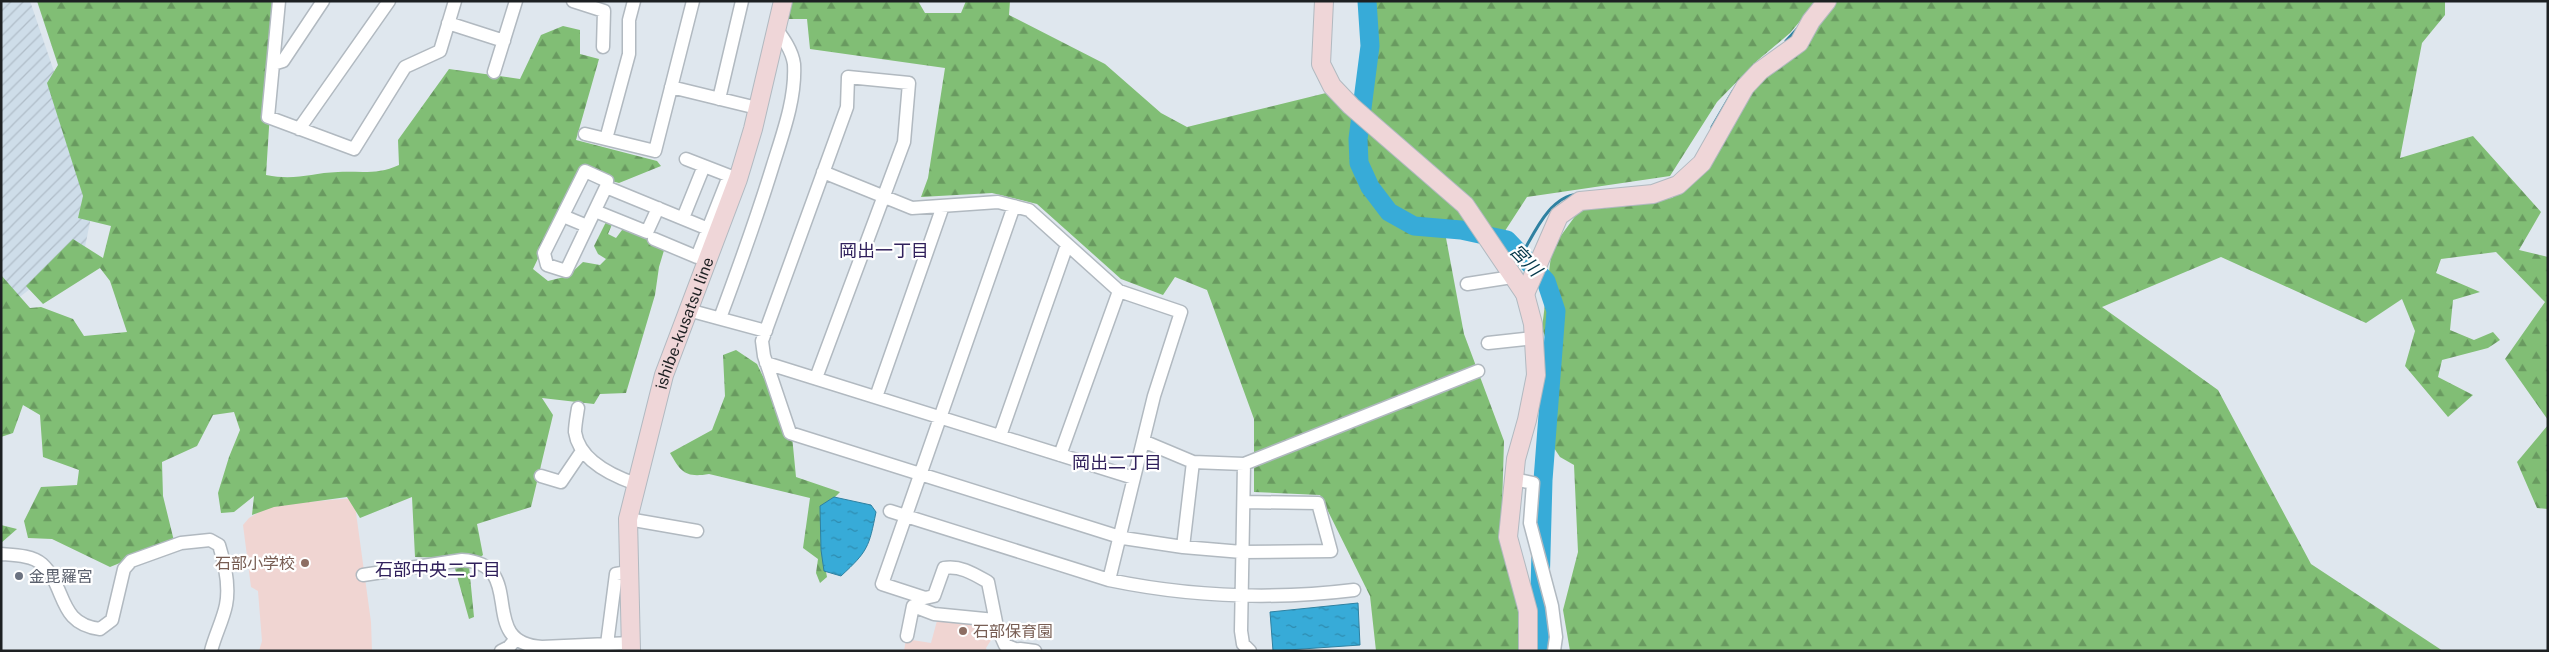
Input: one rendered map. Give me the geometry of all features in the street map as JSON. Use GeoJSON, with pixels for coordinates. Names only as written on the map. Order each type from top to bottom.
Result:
{"type":"FeatureCollection","features":[{"type":"Feature","properties":{"kind":"street"},"geometry":{"type":"LineString","coordinates":[[279,1],[268,117],[354,149],[405,67],[440,50],[455,1]]}},
{"type":"Feature","properties":{"kind":"street"},"geometry":{"type":"LineString","coordinates":[[274,64],[283,61],[323,1]]}},
{"type":"Feature","properties":{"kind":"street"},"geometry":{"type":"LineString","coordinates":[[299,128],[389,1]]}},
{"type":"Feature","properties":{"kind":"street"},"geometry":{"type":"LineString","coordinates":[[494,72],[516,1]]}},
{"type":"Feature","properties":{"kind":"street"},"geometry":{"type":"LineString","coordinates":[[606,139],[629,54],[629,20],[634,1]]}},
{"type":"Feature","properties":{"kind":"street"},"geometry":{"type":"LineString","coordinates":[[585,134],[655,151],[693,1]]}},
{"type":"Feature","properties":{"kind":"street"},"geometry":{"type":"LineString","coordinates":[[719,99],[742,1]]}},
{"type":"Feature","properties":{"kind":"street","name":"ishibe-kusatsu line"},"geometry":{"type":"LineString","coordinates":[[631,647],[628,519],[636,484],[664,375],[757,108],[775,27],[783,1]]}},
{"type":"Feature","properties":{"kind":"street"},"geometry":{"type":"LineString","coordinates":[[1324,1],[1322,64],[1332,86],[1357,112],[1465,205],[1525,294],[1533,324],[1536,375],[1527,420],[1516,459],[1516,480],[1508,537],[1528,611],[1528,651]]}},
{"type":"Feature","properties":{"kind":"street"},"geometry":{"type":"LineString","coordinates":[[1525,294],[1559,216],[1580,201],[1653,194],[1678,185],[1702,163],[1746,87],[1760,71],[1799,43],[1810,21],[1827,1]]}},
{"type":"Feature","properties":{"kind":"street"},"geometry":{"type":"LineString","coordinates":[[576,2],[604,11],[603,47]]}},
{"type":"Feature","properties":{"kind":"street"},"geometry":{"type":"LineString","coordinates":[[448,24],[504,41]]}},
{"type":"Feature","properties":{"kind":"street"},"geometry":{"type":"LineString","coordinates":[[720,318],[756,221],[782,139],[794,88],[794,62],[787,43],[775,27]]}},
{"type":"Feature","properties":{"kind":"street"},"geometry":{"type":"LineString","coordinates":[[816,378],[904,142],[909,83],[848,77],[847,108],[762,341],[766,363],[790,433],[1120,537],[1183,547],[1244,552],[1331,551],[1318,503],[1244,502]]}},
{"type":"Feature","properties":{"kind":"street"},"geometry":{"type":"LineString","coordinates":[[671,87],[757,108]]}},
{"type":"Feature","properties":{"kind":"street"},"geometry":{"type":"LineString","coordinates":[[686,159],[733,178]]}},
{"type":"Feature","properties":{"kind":"street"},"geometry":{"type":"LineString","coordinates":[[683,218],[704,166]]}},
{"type":"Feature","properties":{"kind":"street"},"geometry":{"type":"LineString","coordinates":[[585,171],[607,181],[595,211],[566,271],[547,264],[544,253],[585,171]]}},
{"type":"Feature","properties":{"kind":"street"},"geometry":{"type":"LineString","coordinates":[[823,172],[912,208],[998,202],[1029,210],[1119,291],[1181,312],[1154,396],[1110,580]]}},
{"type":"Feature","properties":{"kind":"street"},"geometry":{"type":"LineString","coordinates":[[606,187],[713,231],[697,257],[654,239]]}},
{"type":"Feature","properties":{"kind":"street"},"geometry":{"type":"LineString","coordinates":[[876,397],[943,206]]}},
{"type":"Feature","properties":{"kind":"street"},"geometry":{"type":"LineString","coordinates":[[1014,206],[904,516],[882,584],[925,598],[934,596],[944,568],[951,567],[968,571],[988,582],[995,620],[1005,645],[1020,650],[1035,651]]}},
{"type":"Feature","properties":{"kind":"street"},"geometry":{"type":"LineString","coordinates":[[595,211],[647,232],[658,208]]}},
{"type":"Feature","properties":{"kind":"street"},"geometry":{"type":"LineString","coordinates":[[563,216],[587,226]]}},
{"type":"Feature","properties":{"kind":"street"},"geometry":{"type":"LineString","coordinates":[[1000,436],[1068,245]]}},
{"type":"Feature","properties":{"kind":"street"},"geometry":{"type":"LineString","coordinates":[[1467,284],[1512,277]]}},
{"type":"Feature","properties":{"kind":"street"},"geometry":{"type":"LineString","coordinates":[[1060,454],[1119,291]]}},
{"type":"Feature","properties":{"kind":"street"},"geometry":{"type":"LineString","coordinates":[[688,310],[766,330]]}},
{"type":"Feature","properties":{"kind":"street"},"geometry":{"type":"LineString","coordinates":[[1488,343],[1534,338]]}},
{"type":"Feature","properties":{"kind":"street"},"geometry":{"type":"LineString","coordinates":[[766,363],[1134,478]]}},
{"type":"Feature","properties":{"kind":"street"},"geometry":{"type":"LineString","coordinates":[[1143,441],[1193,462],[1244,464],[1478,371]]}},
{"type":"Feature","properties":{"kind":"street"},"geometry":{"type":"LineString","coordinates":[[578,408],[575,432],[582,451],[620,478],[636,484]]}},
{"type":"Feature","properties":{"kind":"street"},"geometry":{"type":"LineString","coordinates":[[541,476],[561,482],[582,451]]}},
{"type":"Feature","properties":{"kind":"street"},"geometry":{"type":"LineString","coordinates":[[1183,547],[1193,462]]}},
{"type":"Feature","properties":{"kind":"street"},"geometry":{"type":"LineString","coordinates":[[1244,464],[1244,596],[1241,618],[1243,644],[1250,651]]}},
{"type":"Feature","properties":{"kind":"street"},"geometry":{"type":"LineString","coordinates":[[1516,480],[1533,484],[1530,523],[1552,606],[1556,636],[1554,651]]}},
{"type":"Feature","properties":{"kind":"street"},"geometry":{"type":"LineString","coordinates":[[890,511],[1110,580],[1168,590],[1244,596],[1306,596],[1354,590]]}},
{"type":"Feature","properties":{"kind":"street"},"geometry":{"type":"LineString","coordinates":[[628,519],[696,531]]}},
{"type":"Feature","properties":{"kind":"street"},"geometry":{"type":"LineString","coordinates":[[1,554],[18,555],[41,563],[51,576],[73,618],[86,627],[100,629],[112,620],[124,569],[131,561],[181,543],[210,540],[220,545],[228,590],[226,606],[211,651]]}},
{"type":"Feature","properties":{"kind":"street"},"geometry":{"type":"LineString","coordinates":[[364,575],[462,560],[478,561],[493,574],[498,585],[504,617],[515,640],[528,646],[542,647],[607,644],[631,647]]}},
{"type":"Feature","properties":{"kind":"street"},"geometry":{"type":"LineString","coordinates":[[607,644],[616,574],[628,572]]}},
{"type":"Feature","properties":{"kind":"street"},"geometry":{"type":"LineString","coordinates":[[907,636],[913,606],[934,614],[995,620]]}},
{"type":"Feature","properties":{"kind":"street"},"geometry":{"type":"LineString","coordinates":[[501,651],[509,647],[515,640]]}},
{"type":"Feature","properties":{"kind":"shaded area"},"geometry":{"type":"Polygon","coordinates":[[[1,1],[30,1],[64,101],[94,202],[85,247],[17,299],[1,282],[1,1]]]}},
{"type":"Feature","properties":{"kind":"shaded area","name":"石部小学校"},"geometry":{"type":"Polygon","coordinates":[[[354,498],[371,622],[372,651],[259,651],[262,641],[258,591],[251,587],[243,525],[249,518],[271,505],[354,498]]]}},
{"type":"Feature","properties":{"kind":"shaded area","name":"石部保育園"},"geometry":{"type":"Polygon","coordinates":[[[938,617],[990,624],[993,637],[986,648],[987,651],[904,651],[906,639],[931,643],[938,617]]]}},
{"type":"Feature","properties":{"kind":"green space"},"geometry":{"type":"Polygon","coordinates":[[[37,1],[277,1],[266,175],[277,177],[338,172],[369,172],[399,165],[398,140],[449,69],[520,79],[541,35],[563,26],[580,30],[580,54],[599,59],[576,140],[657,161],[661,166],[619,183],[579,172],[533,269],[548,281],[568,276],[583,262],[600,265],[606,259],[598,254],[594,246],[607,220],[613,222],[608,234],[616,238],[625,226],[665,247],[659,267],[655,295],[626,393],[600,394],[594,404],[542,398],[553,415],[531,507],[477,524],[483,555],[469,566],[474,617],[469,619],[452,558],[415,557],[412,497],[360,518],[347,497],[274,507],[252,515],[254,496],[234,512],[221,513],[218,493],[240,430],[234,412],[213,415],[197,446],[162,462],[163,496],[174,541],[110,567],[52,539],[28,538],[24,521],[41,487],[77,485],[79,470],[43,457],[40,415],[23,405],[13,433],[1,437],[1,275],[30,308],[41,307],[73,319],[84,336],[127,332],[110,281],[100,268],[43,304],[26,286],[73,239],[103,258],[111,226],[78,218],[83,196],[47,83],[58,65],[37,1]]]}},
{"type":"Feature","properties":{"kind":"green space"},"geometry":{"type":"Polygon","coordinates":[[[792,1],[918,1],[925,13],[961,13],[966,1],[1010,1],[1009,15],[1105,64],[1161,113],[1187,127],[1326,93],[1387,145],[1367,112],[1371,1],[1817,1],[1790,33],[1758,60],[1717,102],[1670,176],[1527,197],[1501,237],[1446,238],[1464,334],[1504,441],[1501,541],[1522,611],[1520,651],[1376,651],[1370,596],[1320,495],[1254,492],[1254,419],[1207,290],[1175,277],[1163,295],[1121,279],[1037,204],[992,193],[921,197],[928,178],[945,68],[810,49],[807,19],[786,19],[792,1]]]}},
{"type":"Feature","properties":{"kind":"green space"},"geometry":{"type":"Polygon","coordinates":[[[1836,1],[2445,1],[2445,15],[2422,43],[2400,158],[2473,136],[2541,212],[2519,250],[2548,257],[2548,420],[2505,359],[2545,302],[2496,252],[2441,259],[2436,273],[2480,292],[2453,300],[2450,330],[2474,340],[2493,332],[2500,340],[2488,348],[2442,360],[2438,377],[2473,395],[2448,417],[2405,366],[2415,331],[2402,299],[2366,323],[2221,257],[2102,307],[2218,390],[2311,564],[2443,651],[1570,651],[1563,610],[1578,552],[1574,465],[1560,457],[1552,445],[1557,374],[1542,328],[1552,248],[1581,208],[1672,198],[1712,162],[1753,84],[1836,1]]]}},
{"type":"Feature","properties":{"kind":"green space"},"geometry":{"type":"Polygon","coordinates":[[[736,350],[757,364],[792,436],[796,477],[840,492],[831,501],[821,545],[827,577],[820,583],[816,573],[818,559],[803,548],[810,498],[709,474],[689,474],[677,465],[670,453],[712,430],[725,396],[723,355],[736,350]]]}},
{"type":"Feature","properties":{"kind":"green space"},"geometry":{"type":"Polygon","coordinates":[[[2548,425],[2548,509],[2537,508],[2517,462],[2548,425]]]}},
{"type":"Feature","properties":{"kind":"green space"},"geometry":{"type":"Polygon","coordinates":[[[1,525],[17,529],[1,543],[1,525]]]}},
{"type":"Feature","properties":{"kind":"water"},"geometry":{"type":"Polygon","coordinates":[[[834,497],[871,505],[876,512],[866,548],[841,576],[824,571],[821,550],[820,506],[834,497]]]}},
{"type":"Feature","properties":{"kind":"water"},"geometry":{"type":"Polygon","coordinates":[[[1358,603],[1360,645],[1273,651],[1270,612],[1358,603]]]}},
{"type":"Feature","properties":{"kind":"waterway","name":"宮川"},"geometry":{"type":"LineString","coordinates":[[1367,1],[1370,46],[1358,139],[1359,163],[1370,187],[1389,212],[1414,226],[1461,230],[1507,240],[1546,281],[1556,311],[1543,480],[1540,589],[1543,651]]}},
{"type":"Feature","properties":{"kind":"waterway"},"geometry":{"type":"LineString","coordinates":[[1786,41],[1797,29]]}},
{"type":"Feature","properties":{"kind":"waterway"},"geometry":{"type":"LineString","coordinates":[[1712,127],[1733,91]]}},
{"type":"Feature","properties":{"kind":"waterway"},"geometry":{"type":"LineString","coordinates":[[1522,254],[1538,226],[1551,209],[1559,202],[1578,194]]}},
{"type":"Feature","properties":{"kind":"place","name":"石部小学校"},"geometry":{"type":"Point","coordinates":[305,563]}},
{"type":"Feature","properties":{"kind":"place","name":"金毘羅宮"},"geometry":{"type":"Point","coordinates":[19,576]}},
{"type":"Feature","properties":{"kind":"place","name":"石部保育園"},"geometry":{"type":"Point","coordinates":[963,631]}},
{"type":"Feature","properties":{"kind":"district","name":"岡出一丁目"},"geometry":{"type":"Point","coordinates":[884,250]}},
{"type":"Feature","properties":{"kind":"district","name":"岡出二丁目"},"geometry":{"type":"Point","coordinates":[1117,462]}},
{"type":"Feature","properties":{"kind":"district","name":"石部中央二丁目"},"geometry":{"type":"Point","coordinates":[438,569]}}]}
